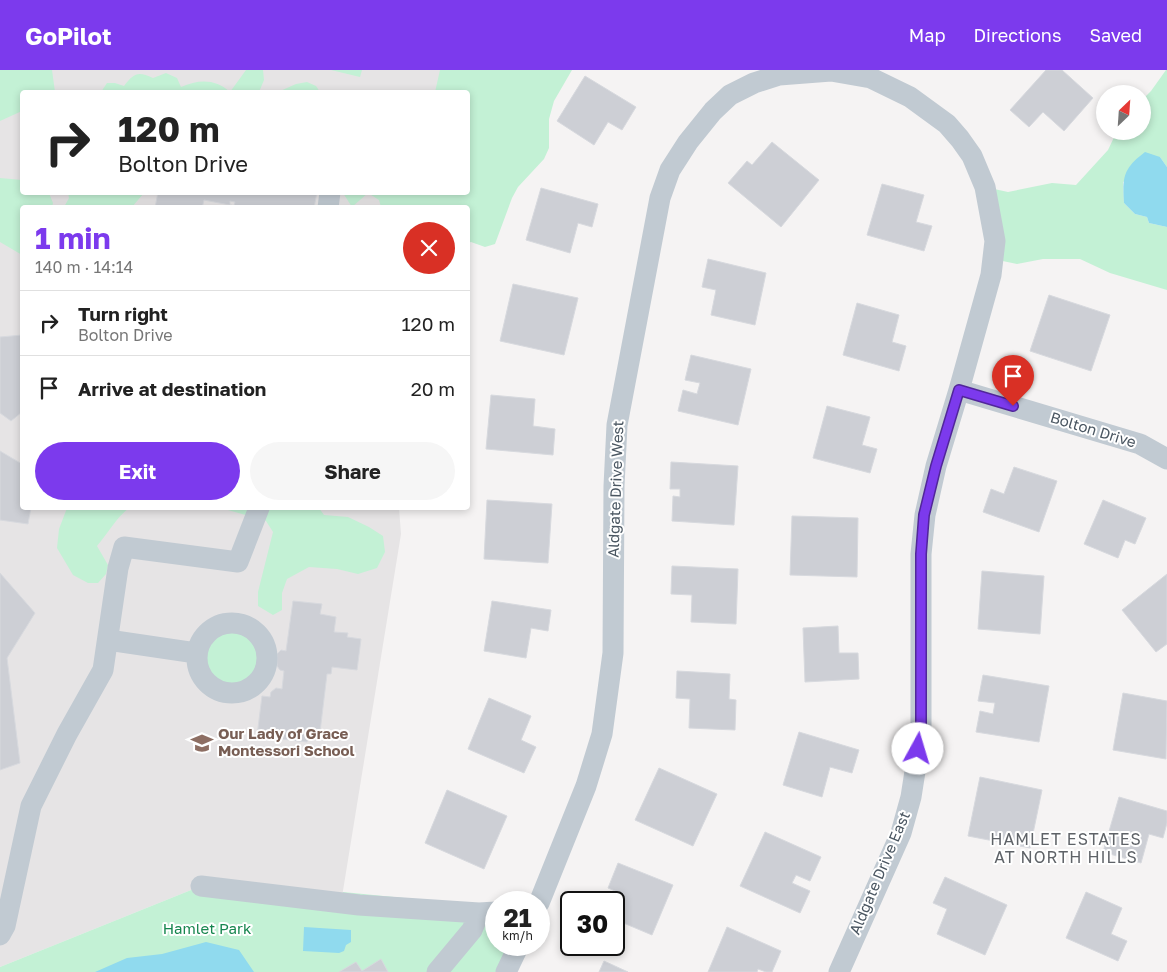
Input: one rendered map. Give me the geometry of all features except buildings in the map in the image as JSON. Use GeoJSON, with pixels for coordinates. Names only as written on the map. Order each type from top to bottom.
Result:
{"type":"FeatureCollection","features":[{"type":"Feature","properties":{"kind":"street","name":"Aldgate Drive East"},"geometry":{"type":"LineString","coordinates":[[762,80],[779,75],[831,71],[871,78],[910,97],[947,124],[972,156],[985,187],[995,241],[991,275],[936,466],[924,515],[921,554],[921,732],[911,797],[901,833],[839,972]]}},
{"type":"Feature","properties":{"kind":"street","name":"Aldgate Drive West"},"geometry":{"type":"LineString","coordinates":[[544,891],[586,786],[602,734],[614,653],[614,486],[617,425],[660,198],[670,170],[688,142],[713,111],[730,95],[762,80]]}},
{"type":"Feature","properties":{"kind":"street","name":"Bolton Drive"},"geometry":{"type":"LineString","coordinates":[[959,390],[1140,444],[1167,459]]}},
{"type":"Feature","properties":{"kind":"street"},"geometry":{"type":"LineString","coordinates":[[0,935],[5,926],[31,806],[67,734],[103,670],[118,568],[124,547],[238,562],[258,510]]}},
{"type":"Feature","properties":{"kind":"street"},"geometry":{"type":"LineString","coordinates":[[108,640],[196,653]]}},
{"type":"Feature","properties":{"kind":"street"},"geometry":{"type":"LineString","coordinates":[[201,886],[359,906],[485,912]]}},
{"type":"Feature","properties":{"kind":"street"},"geometry":{"type":"LineString","coordinates":[[437,972],[445,965],[485,915]]}},
{"type":"Feature","properties":{"kind":"street"},"geometry":{"type":"LineString","coordinates":[[506,972],[514,956]]}},
{"type":"Feature","properties":{"kind":"shaded area","name":"Our Lady of Grace Montessori School"},"geometry":{"type":"Polygon","coordinates":[[[0,70],[541,70],[470,205],[20,205],[20,510],[399,510],[401,534],[341,903],[201,886],[0,967],[0,70]]]}},
{"type":"Feature","properties":{"kind":"green space"},"geometry":{"type":"Polygon","coordinates":[[[0,70],[52,70],[55,90],[20,90],[20,112],[0,121],[0,70]]]}},
{"type":"Feature","properties":{"kind":"green space"},"geometry":{"type":"Polygon","coordinates":[[[246,70],[263,70],[264,80],[260,90],[231,90],[246,70]]]}},
{"type":"Feature","properties":{"kind":"green space"},"geometry":{"type":"Polygon","coordinates":[[[331,70],[362,70],[360,77],[331,70]]]}},
{"type":"Feature","properties":{"kind":"green space"},"geometry":{"type":"Polygon","coordinates":[[[440,70],[572,70],[554,101],[549,119],[549,148],[544,159],[518,187],[495,244],[485,247],[470,242],[470,205],[380,205],[379,200],[371,195],[470,195],[470,90],[435,90],[440,70]]]}},
{"type":"Feature","properties":{"kind":"green space"},"geometry":{"type":"Polygon","coordinates":[[[1167,70],[1167,167],[1160,157],[1123,182],[1124,203],[1135,214],[1147,217],[1149,223],[1167,227],[1167,290],[1110,273],[1080,259],[1043,259],[1017,264],[993,259],[985,187],[1008,192],[1052,183],[1076,185],[1108,150],[1113,140],[1151,140],[1151,91],[1167,70]]]}},
{"type":"Feature","properties":{"kind":"green space"},"geometry":{"type":"Polygon","coordinates":[[[166,73],[177,78],[181,87],[207,82],[228,90],[102,90],[107,83],[124,86],[137,74],[144,74],[153,78],[166,73]]]}},
{"type":"Feature","properties":{"kind":"green space"},"geometry":{"type":"Polygon","coordinates":[[[307,82],[316,86],[319,90],[282,90],[296,84],[307,82]]]}},
{"type":"Feature","properties":{"kind":"green space"},"geometry":{"type":"Polygon","coordinates":[[[0,178],[20,180],[20,195],[50,195],[52,205],[20,205],[20,254],[0,242],[0,178]]]}},
{"type":"Feature","properties":{"kind":"green space"},"geometry":{"type":"Polygon","coordinates":[[[68,195],[142,195],[134,205],[65,205],[68,195]]]}},
{"type":"Feature","properties":{"kind":"green space"},"geometry":{"type":"Polygon","coordinates":[[[344,195],[366,195],[354,205],[351,205],[344,195]]]}},
{"type":"Feature","properties":{"kind":"green space"},"geometry":{"type":"Polygon","coordinates":[[[66,510],[126,510],[97,546],[108,565],[106,574],[98,583],[88,583],[73,575],[57,548],[59,529],[66,510]]]}},
{"type":"Feature","properties":{"kind":"green space"},"geometry":{"type":"Polygon","coordinates":[[[228,510],[320,510],[324,515],[348,517],[383,536],[385,552],[377,568],[358,574],[337,569],[309,567],[287,579],[282,593],[282,610],[273,615],[258,606],[258,592],[273,532],[266,521],[228,510]]]}},
{"type":"Feature","properties":{"kind":"green space"},"geometry":{"type":"Polygon","coordinates":[[[226,630],[236,630],[251,638],[257,647],[259,658],[257,669],[251,678],[236,686],[226,686],[215,681],[208,674],[203,663],[203,653],[208,642],[215,635],[226,630]]]}},
{"type":"Feature","properties":{"kind":"green space","name":"Hamlet Park"},"geometry":{"type":"Polygon","coordinates":[[[201,886],[341,903],[343,892],[485,906],[485,956],[514,956],[506,972],[0,972],[0,967],[201,886]]]}},
{"type":"Feature","properties":{"kind":"water"},"geometry":{"type":"Polygon","coordinates":[[[1145,152],[1160,157],[1167,167],[1167,227],[1149,223],[1147,217],[1135,214],[1124,203],[1123,186],[1126,173],[1133,163],[1145,152]]]}},
{"type":"Feature","properties":{"kind":"water"},"geometry":{"type":"Polygon","coordinates":[[[304,927],[351,930],[351,942],[346,945],[344,951],[339,953],[303,951],[304,927]]]}},
{"type":"Feature","properties":{"kind":"water"},"geometry":{"type":"Polygon","coordinates":[[[206,942],[239,950],[254,972],[95,972],[127,958],[162,954],[206,942]]]}},
{"type":"Feature","properties":{"kind":"place","name":"Our Lady of Grace Montessori School"},"geometry":{"type":"Point","coordinates":[202,743]}},
{"type":"Feature","properties":{"kind":"district","name":"HAMLET ESTATES AT NORTH HILLS"},"geometry":{"type":"Point","coordinates":[1066,848]}},
{"type":"Feature","properties":{"kind":"route"},"geometry":{"type":"LineString","coordinates":[[918,749],[921,732],[921,554],[924,515],[936,466],[959,390],[1013,406]]}}]}
